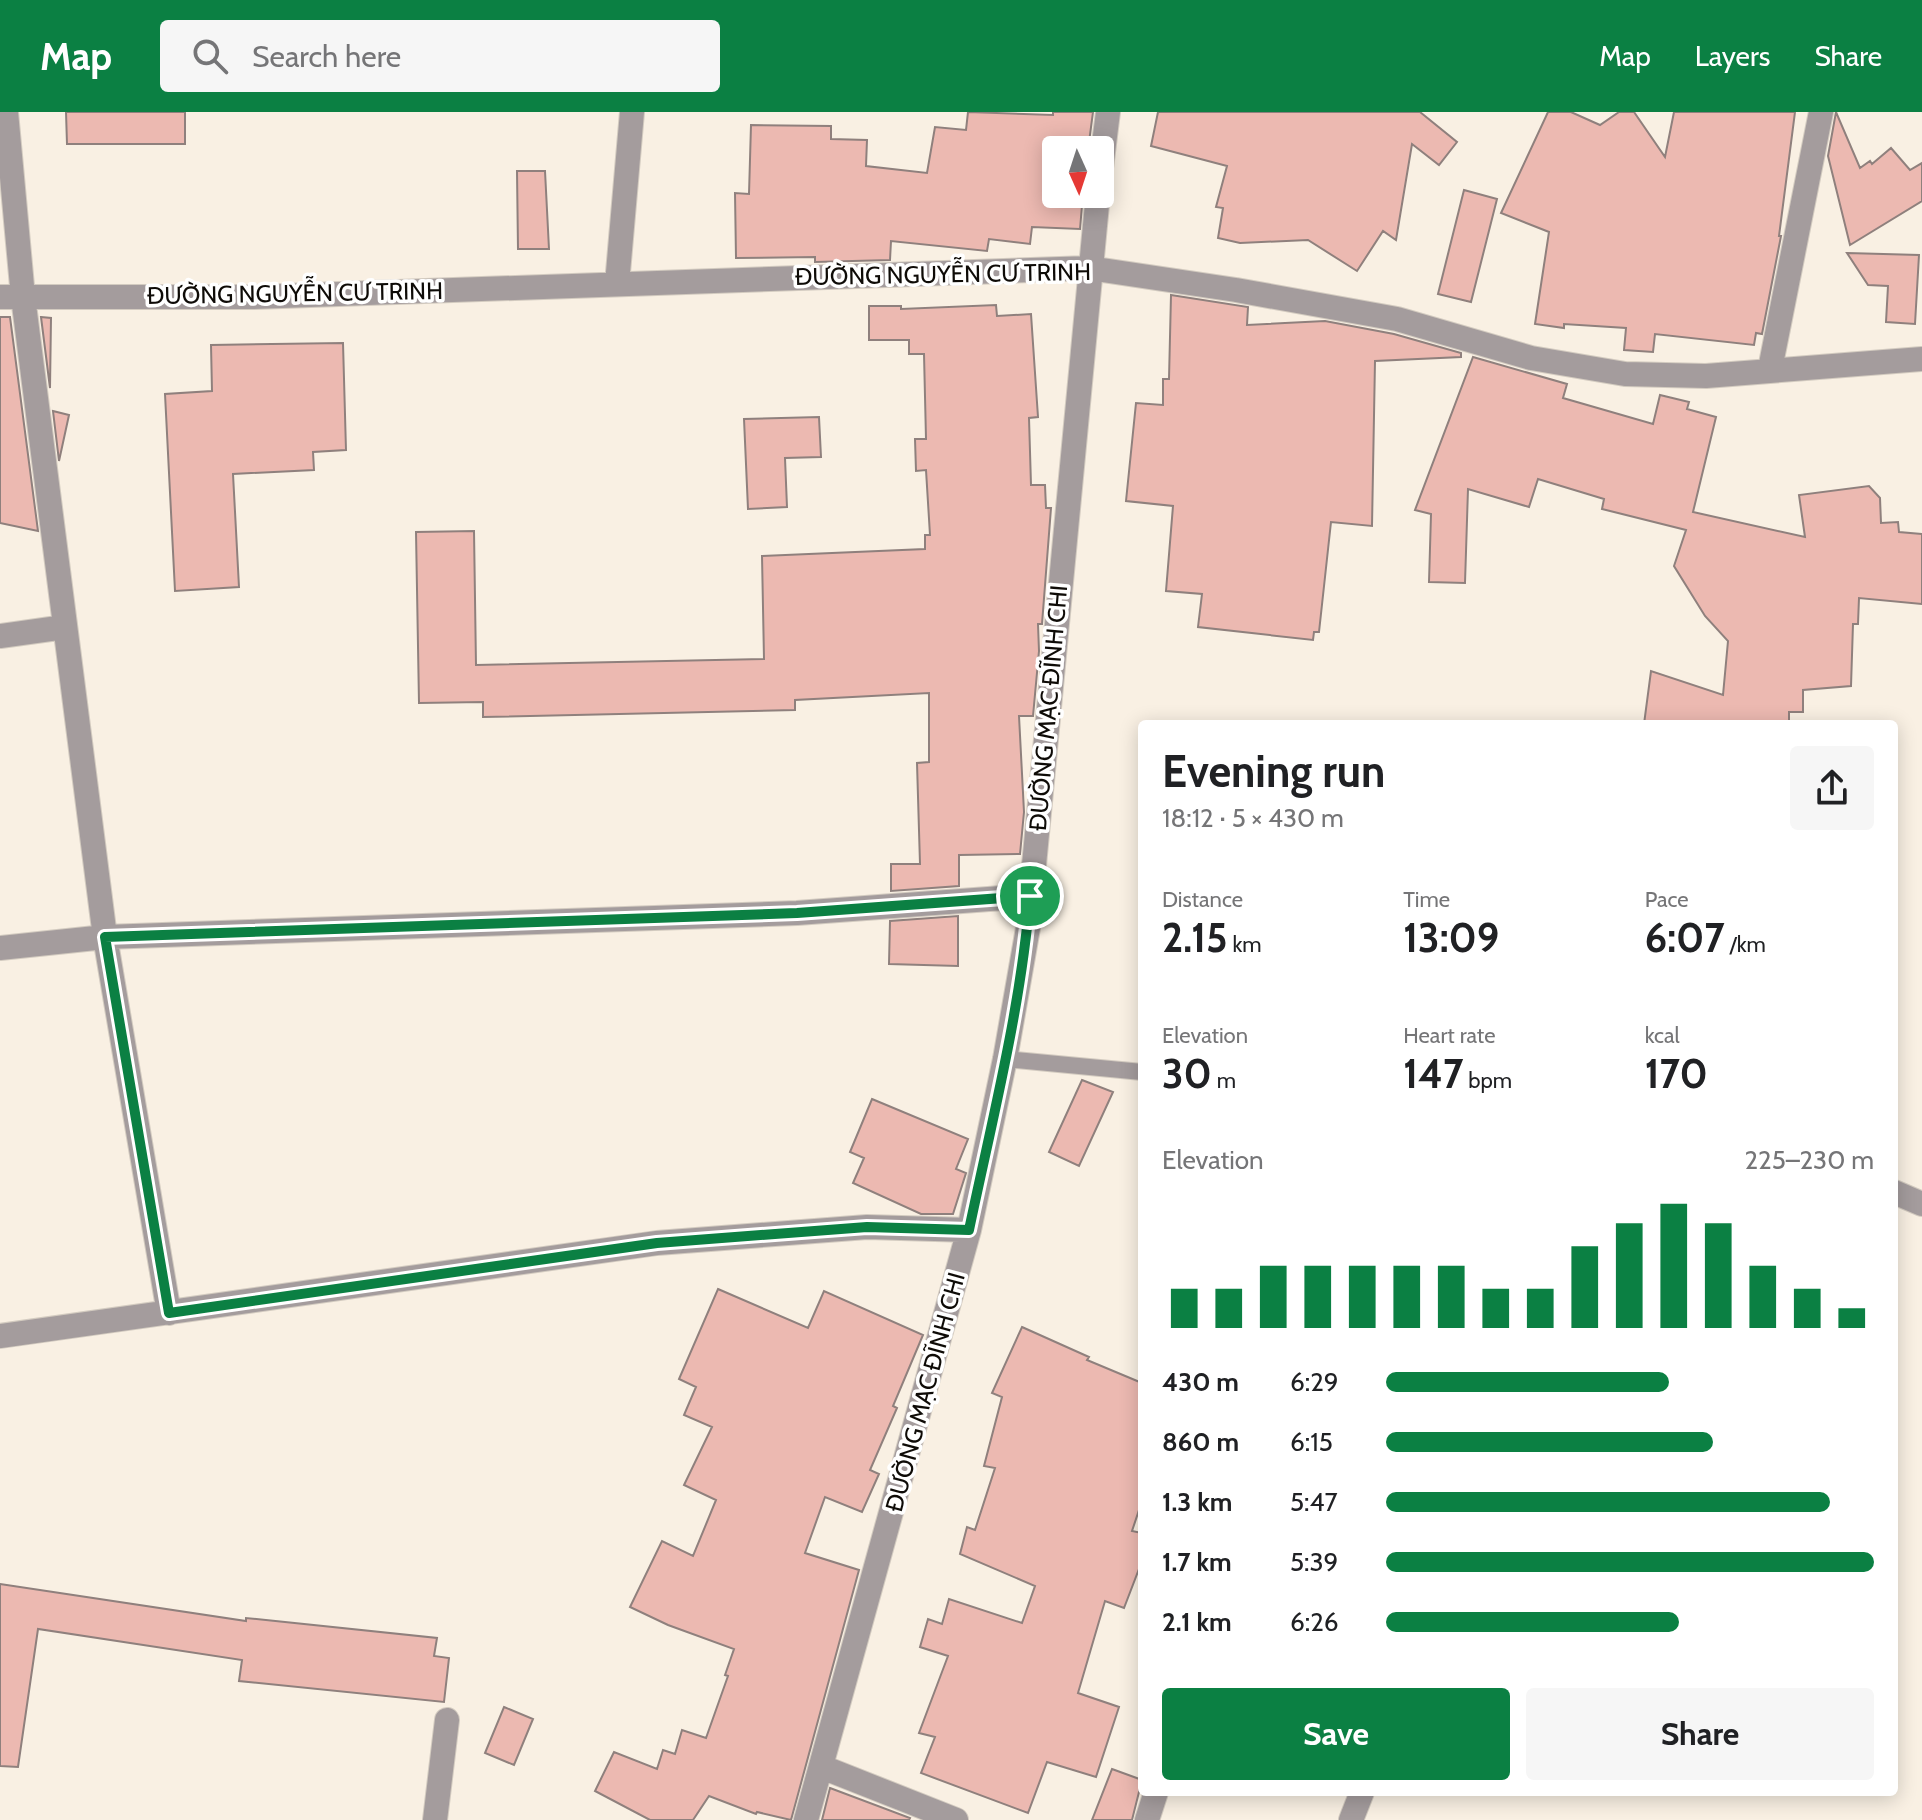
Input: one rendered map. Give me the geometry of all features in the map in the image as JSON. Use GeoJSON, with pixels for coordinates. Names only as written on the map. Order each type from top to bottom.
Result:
{"type":"FeatureCollection","features":[{"type":"Feature","properties":{"kind":"street"},"geometry":{"type":"LineString","coordinates":[[6,112],[11,297],[65,627],[105,937],[169,1313]]}},
{"type":"Feature","properties":{"kind":"street"},"geometry":{"type":"LineString","coordinates":[[617,284],[632,112]]}},
{"type":"Feature","properties":{"kind":"street"},"geometry":{"type":"LineString","coordinates":[[1105,136],[1108,112]]}},
{"type":"Feature","properties":{"kind":"street"},"geometry":{"type":"LineString","coordinates":[[1770,369],[1821,112]]}},
{"type":"Feature","properties":{"kind":"street","name":"ĐƯỜNG MẠC ĐĨNH CHI"},"geometry":{"type":"LineString","coordinates":[[806,1820],[969,1230],[1005,1059],[1028,928],[1096,208]]}},
{"type":"Feature","properties":{"kind":"street","name":"ĐƯỜNG NGUYỄN CƯ TRINH"},"geometry":{"type":"LineString","coordinates":[[11,297],[253,297],[1089,268],[1397,319],[1531,358],[1625,374],[1706,376],[1922,359]]}},
{"type":"Feature","properties":{"kind":"street"},"geometry":{"type":"LineString","coordinates":[[0,636],[65,627]]}},
{"type":"Feature","properties":{"kind":"street"},"geometry":{"type":"LineString","coordinates":[[0,948],[105,937],[797,913],[1030,896]]}},
{"type":"Feature","properties":{"kind":"street"},"geometry":{"type":"LineString","coordinates":[[1898,1194],[1922,1204]]}},
{"type":"Feature","properties":{"kind":"street"},"geometry":{"type":"LineString","coordinates":[[0,1336],[657,1243],[867,1227],[969,1230]]}},
{"type":"Feature","properties":{"kind":"street"},"geometry":{"type":"LineString","coordinates":[[435,1820],[447,1720]]}},
{"type":"Feature","properties":{"kind":"street"},"geometry":{"type":"LineString","coordinates":[[822,1767],[956,1820]]}},
{"type":"Feature","properties":{"kind":"street"},"geometry":{"type":"LineString","coordinates":[[1147,1820],[1155,1796]]}},
{"type":"Feature","properties":{"kind":"street"},"geometry":{"type":"LineString","coordinates":[[1351,1820],[1360,1796]]}},
{"type":"Feature","properties":{"kind":"lane"},"geometry":{"type":"LineString","coordinates":[[1005,1059],[1138,1072]]}},
{"type":"Feature","properties":{"kind":"building"},"geometry":{"type":"Polygon","coordinates":[[[66,112],[185,112],[185,144],[67,144],[66,112]]]}},
{"type":"Feature","properties":{"kind":"building"},"geometry":{"type":"Polygon","coordinates":[[[968,112],[1053,115],[1053,112],[1093,112],[1090,136],[1042,136],[1042,208],[1082,208],[1080,229],[1032,227],[1030,244],[989,239],[987,251],[891,241],[890,260],[815,262],[815,257],[736,258],[735,193],[749,194],[751,125],[831,126],[831,139],[867,140],[866,166],[927,173],[935,127],[966,130],[968,112]]]}},
{"type":"Feature","properties":{"kind":"building"},"geometry":{"type":"Polygon","coordinates":[[[1158,112],[1420,112],[1457,142],[1439,165],[1412,144],[1396,240],[1383,231],[1357,271],[1308,240],[1240,243],[1218,238],[1223,208],[1216,207],[1227,166],[1151,146],[1158,112]]]}},
{"type":"Feature","properties":{"kind":"building"},"geometry":{"type":"Polygon","coordinates":[[[1548,112],[1571,112],[1600,125],[1619,112],[1634,112],[1665,157],[1674,112],[1795,112],[1781,236],[1762,334],[1756,333],[1754,345],[1655,334],[1653,352],[1624,350],[1626,328],[1564,324],[1564,328],[1535,324],[1549,232],[1501,213],[1548,112]]]}},
{"type":"Feature","properties":{"kind":"building"},"geometry":{"type":"Polygon","coordinates":[[[1836,112],[1860,168],[1870,161],[1872,164],[1891,148],[1910,170],[1922,163],[1922,201],[1850,245],[1828,156],[1836,112]]]}},
{"type":"Feature","properties":{"kind":"building"},"geometry":{"type":"Polygon","coordinates":[[[517,171],[545,171],[549,249],[518,249],[517,171]]]}},
{"type":"Feature","properties":{"kind":"building"},"geometry":{"type":"Polygon","coordinates":[[[1464,190],[1497,199],[1471,302],[1438,294],[1464,190]]]}},
{"type":"Feature","properties":{"kind":"building"},"geometry":{"type":"Polygon","coordinates":[[[1847,253],[1919,255],[1915,324],[1886,322],[1888,286],[1868,285],[1847,253]]]}},
{"type":"Feature","properties":{"kind":"building"},"geometry":{"type":"Polygon","coordinates":[[[1171,295],[1248,307],[1247,325],[1325,321],[1394,334],[1461,353],[1461,357],[1375,361],[1372,526],[1331,522],[1319,632],[1314,632],[1313,640],[1198,627],[1202,594],[1166,591],[1173,506],[1126,501],[1136,403],[1163,405],[1163,379],[1169,379],[1171,295]]]}},
{"type":"Feature","properties":{"kind":"building"},"geometry":{"type":"Polygon","coordinates":[[[996,305],[997,316],[1031,314],[1038,417],[1029,418],[1031,485],[1045,485],[1046,508],[1051,508],[1042,624],[1038,624],[1039,651],[1033,716],[1019,716],[1024,812],[1020,854],[959,855],[959,886],[891,891],[891,864],[920,864],[917,763],[929,762],[929,693],[795,700],[795,710],[483,717],[483,702],[419,703],[416,532],[474,531],[476,665],[764,659],[762,556],[925,549],[925,535],[930,535],[926,470],[916,471],[915,439],[926,439],[924,354],[909,354],[909,340],[869,340],[869,306],[901,306],[901,309],[996,305]]]}},
{"type":"Feature","properties":{"kind":"building"},"geometry":{"type":"Polygon","coordinates":[[[0,317],[10,317],[38,531],[0,523],[0,317]]]}},
{"type":"Feature","properties":{"kind":"building"},"geometry":{"type":"Polygon","coordinates":[[[41,317],[51,318],[50,388],[41,317]]]}},
{"type":"Feature","properties":{"kind":"building"},"geometry":{"type":"Polygon","coordinates":[[[343,343],[346,450],[313,452],[314,470],[233,474],[239,587],[175,591],[165,394],[212,391],[211,345],[343,343]]]}},
{"type":"Feature","properties":{"kind":"building"},"geometry":{"type":"Polygon","coordinates":[[[1473,357],[1567,384],[1563,398],[1653,424],[1660,395],[1689,402],[1687,409],[1716,417],[1693,512],[1805,537],[1799,495],[1869,486],[1880,498],[1881,523],[1898,522],[1899,532],[1922,534],[1922,604],[1859,598],[1858,624],[1853,624],[1851,686],[1803,690],[1803,712],[1789,712],[1789,720],[1645,720],[1651,671],[1723,695],[1728,641],[1705,616],[1674,566],[1686,530],[1602,509],[1604,499],[1538,479],[1529,507],[1468,489],[1465,583],[1429,582],[1431,514],[1415,510],[1473,357]]]}},
{"type":"Feature","properties":{"kind":"building"},"geometry":{"type":"Polygon","coordinates":[[[53,411],[69,415],[59,461],[53,411]]]}},
{"type":"Feature","properties":{"kind":"building"},"geometry":{"type":"Polygon","coordinates":[[[819,417],[821,457],[785,458],[787,507],[748,509],[744,419],[819,417]]]}},
{"type":"Feature","properties":{"kind":"building"},"geometry":{"type":"Polygon","coordinates":[[[958,916],[958,966],[889,964],[890,921],[958,916]]]}},
{"type":"Feature","properties":{"kind":"building"},"geometry":{"type":"Polygon","coordinates":[[[1082,1080],[1113,1092],[1079,1166],[1049,1152],[1082,1080]]]}},
{"type":"Feature","properties":{"kind":"building"},"geometry":{"type":"Polygon","coordinates":[[[872,1099],[968,1139],[956,1169],[966,1173],[953,1214],[921,1214],[853,1183],[864,1158],[850,1152],[872,1099]]]}},
{"type":"Feature","properties":{"kind":"building"},"geometry":{"type":"Polygon","coordinates":[[[718,1289],[808,1328],[824,1291],[923,1335],[893,1406],[897,1408],[870,1470],[879,1474],[862,1512],[825,1497],[805,1553],[859,1570],[791,1820],[756,1814],[709,1796],[693,1820],[650,1820],[595,1791],[614,1752],[657,1769],[663,1750],[675,1754],[682,1730],[706,1738],[728,1676],[725,1675],[734,1649],[668,1625],[630,1607],[662,1541],[693,1556],[716,1500],[684,1485],[712,1427],[684,1415],[696,1387],[679,1379],[718,1289]]]}},
{"type":"Feature","properties":{"kind":"building"},"geometry":{"type":"Polygon","coordinates":[[[1022,1327],[1138,1381],[1138,1513],[1132,1531],[1138,1532],[1138,1571],[1124,1608],[1105,1601],[1078,1693],[1119,1707],[1096,1777],[1047,1762],[1028,1813],[921,1773],[935,1737],[919,1733],[948,1656],[920,1647],[928,1619],[942,1624],[949,1599],[1022,1623],[1035,1586],[960,1554],[967,1527],[975,1530],[995,1468],[984,1466],[1002,1397],[992,1393],[1022,1327]]]}},
{"type":"Feature","properties":{"kind":"building"},"geometry":{"type":"Polygon","coordinates":[[[0,1584],[246,1621],[246,1618],[437,1638],[434,1656],[449,1658],[444,1702],[239,1681],[242,1660],[38,1629],[18,1767],[0,1766],[0,1584]]]}},
{"type":"Feature","properties":{"kind":"building"},"geometry":{"type":"Polygon","coordinates":[[[504,1707],[533,1719],[514,1765],[485,1753],[504,1707]]]}},
{"type":"Feature","properties":{"kind":"building"},"geometry":{"type":"Polygon","coordinates":[[[1112,1769],[1138,1779],[1138,1796],[1132,1820],[1092,1820],[1112,1769]]]}},
{"type":"Feature","properties":{"kind":"building"},"geometry":{"type":"Polygon","coordinates":[[[830,1788],[910,1818],[822,1820],[830,1788]]]}},
{"type":"Feature","properties":{"kind":"route"},"geometry":{"type":"LineString","coordinates":[[1030,896],[1028,928],[1005,1059],[969,1230],[867,1227],[657,1243],[169,1313],[105,937],[797,913],[1030,896]]}}]}
